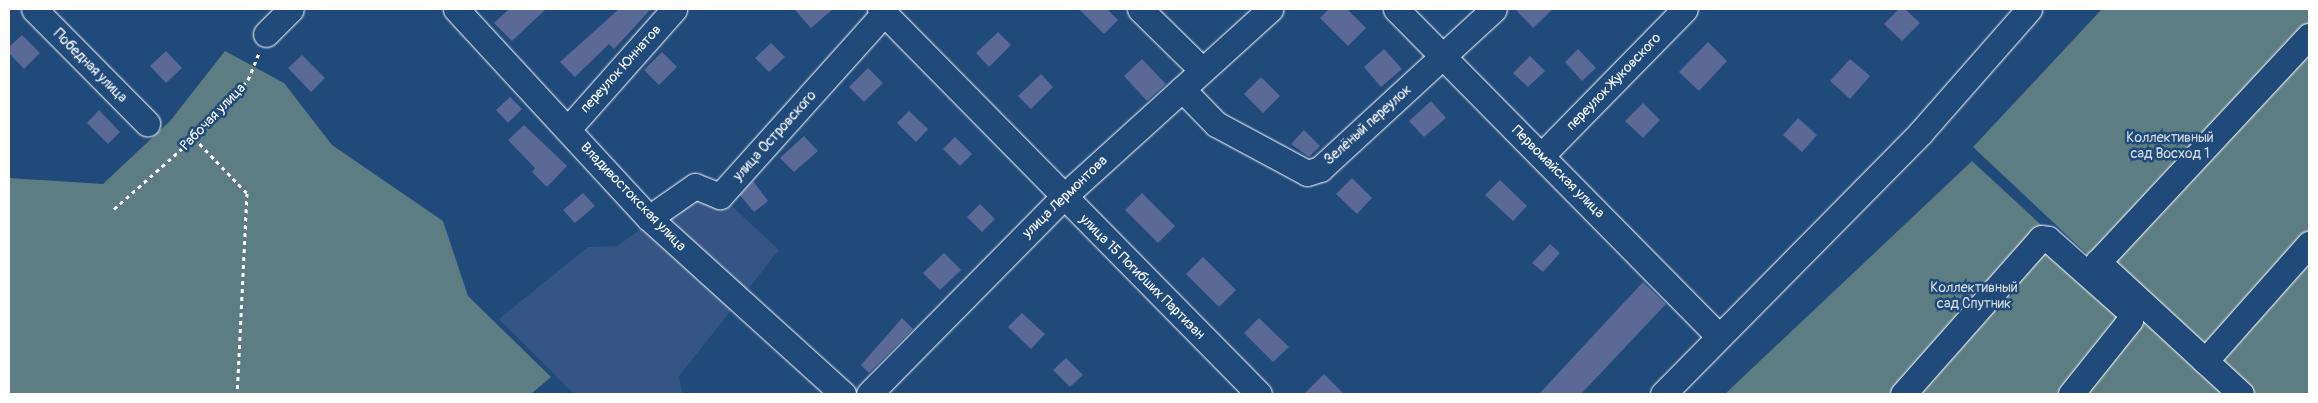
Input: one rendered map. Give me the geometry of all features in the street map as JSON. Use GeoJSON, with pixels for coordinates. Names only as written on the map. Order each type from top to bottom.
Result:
{"type":"FeatureCollection","features":[{"type":"Feature","properties":{"kind":"street","name":"Победная улица"},"geometry":{"type":"LineString","coordinates":[[34,9],[147,123]]}},
{"type":"Feature","properties":{"kind":"street"},"geometry":{"type":"LineString","coordinates":[[266,34],[291,9]]}},
{"type":"Feature","properties":{"kind":"street","name":"Владивостокская улица"},"geometry":{"type":"LineString","coordinates":[[456,9],[649,218],[843,394]]}},
{"type":"Feature","properties":{"kind":"street","name":"переулок Юннатов"},"geometry":{"type":"LineString","coordinates":[[568,129],[674,9]]}},
{"type":"Feature","properties":{"kind":"street"},"geometry":{"type":"LineString","coordinates":[[1140,9],[1202,70]]}},
{"type":"Feature","properties":{"kind":"street","name":"улица Лермонтова"},"geometry":{"type":"LineString","coordinates":[[869,394],[1063,197],[1270,9]]}},
{"type":"Feature","properties":{"kind":"street","name":"Первомайская улица"},"geometry":{"type":"LineString","coordinates":[[1396,9],[1542,155],[1718,336]]}},
{"type":"Feature","properties":{"kind":"street","name":"Зелёный переулок"},"geometry":{"type":"LineString","coordinates":[[1182,89],[1216,124],[1307,173],[1320,169],[1494,9]]}},
{"type":"Feature","properties":{"kind":"street","name":"переулок Жуковского"},"geometry":{"type":"LineString","coordinates":[[1542,155],[1685,9]]}},
{"type":"Feature","properties":{"kind":"street"},"geometry":{"type":"LineString","coordinates":[[1663,394],[1718,336],[1921,132],[2029,9]]}},
{"type":"Feature","properties":{"kind":"street","name":"улица 15 Погибших Партизан"},"geometry":{"type":"LineString","coordinates":[[882,11],[1259,394]]}},
{"type":"Feature","properties":{"kind":"street","name":"улица Островского"},"geometry":{"type":"LineString","coordinates":[[649,218],[696,186],[720,196],[882,11]]}},
{"type":"Feature","properties":{"kind":"street"},"geometry":{"type":"LineString","coordinates":[[2241,394],[2098,262],[2309,36]]}},
{"type":"Feature","properties":{"kind":"street"},"geometry":{"type":"LineString","coordinates":[[1903,394],[2042,238],[2048,239],[2129,311],[2130,320],[2071,394]]}},
{"type":"Feature","properties":{"kind":"street"},"geometry":{"type":"LineString","coordinates":[[2205,361],[2309,244]]}},
{"type":"Feature","properties":{"kind":"street"},"geometry":{"type":"LineString","coordinates":[[2130,320],[2144,325],[2220,394]]}},
{"type":"Feature","properties":{"kind":"path","name":"Рабочая улица"},"geometry":{"type":"LineString","coordinates":[[114,209],[194,138],[248,80],[266,34]]}},
{"type":"Feature","properties":{"kind":"path"},"geometry":{"type":"LineString","coordinates":[[194,138],[247,193],[237,394]]}},
{"type":"Feature","properties":{"kind":"shaded area"},"geometry":{"type":"Polygon","coordinates":[[[694,192],[724,199],[779,250],[679,376],[682,394],[574,394],[499,319],[588,247],[617,246],[694,192]]]}},
{"type":"Feature","properties":{"kind":"green space","name":"Коллективный сад Восход 1"},"geometry":{"type":"Polygon","coordinates":[[[2102,9],[2309,9],[2309,394],[2236,394],[1973,147],[2102,9]]]}},
{"type":"Feature","properties":{"kind":"green space"},"geometry":{"type":"Polygon","coordinates":[[[225,51],[284,83],[332,145],[443,221],[468,296],[551,377],[531,394],[9,394],[9,178],[103,184],[170,121],[225,51]]]}},
{"type":"Feature","properties":{"kind":"green space","name":"Коллективный сад Спутник"},"geometry":{"type":"Polygon","coordinates":[[[1972,161],[2224,394],[1725,394],[1972,161]]]}},
{"type":"Feature","properties":{"kind":"building"},"geometry":{"type":"Polygon","coordinates":[[[509,9],[546,9],[512,41],[494,23],[509,9]]]}},
{"type":"Feature","properties":{"kind":"building"},"geometry":{"type":"Polygon","coordinates":[[[619,9],[651,9],[614,49],[609,44],[575,77],[560,62],[619,9]]]}},
{"type":"Feature","properties":{"kind":"building"},"geometry":{"type":"Polygon","coordinates":[[[794,9],[833,9],[811,28],[794,9]]]}},
{"type":"Feature","properties":{"kind":"building"},"geometry":{"type":"Polygon","coordinates":[[[1079,9],[1107,9],[1118,20],[1104,34],[1079,9]]]}},
{"type":"Feature","properties":{"kind":"building"},"geometry":{"type":"Polygon","coordinates":[[[1329,9],[1347,9],[1366,28],[1348,46],[1320,18],[1329,9]]]}},
{"type":"Feature","properties":{"kind":"building"},"geometry":{"type":"Polygon","coordinates":[[[1515,9],[1553,9],[1533,28],[1515,9]]]}},
{"type":"Feature","properties":{"kind":"building"},"geometry":{"type":"Polygon","coordinates":[[[1899,9],[1905,9],[1920,23],[1902,41],[1884,24],[1899,9]]]}},
{"type":"Feature","properties":{"kind":"building"},"geometry":{"type":"Polygon","coordinates":[[[998,32],[1011,45],[989,67],[976,53],[998,32]]]}},
{"type":"Feature","properties":{"kind":"building"},"geometry":{"type":"Polygon","coordinates":[[[22,35],[40,53],[24,69],[9,53],[9,47],[22,35]]]}},
{"type":"Feature","properties":{"kind":"building"},"geometry":{"type":"Polygon","coordinates":[[[1708,42],[1727,61],[1699,91],[1679,72],[1708,42]]]}},
{"type":"Feature","properties":{"kind":"building"},"geometry":{"type":"Polygon","coordinates":[[[771,43],[785,57],[769,72],[755,58],[771,43]]]}},
{"type":"Feature","properties":{"kind":"building"},"geometry":{"type":"Polygon","coordinates":[[[1384,49],[1402,69],[1381,87],[1364,67],[1384,49]]]}},
{"type":"Feature","properties":{"kind":"building"},"geometry":{"type":"Polygon","coordinates":[[[1578,49],[1596,68],[1582,81],[1565,62],[1578,49]]]}},
{"type":"Feature","properties":{"kind":"building"},"geometry":{"type":"Polygon","coordinates":[[[166,51],[182,68],[166,83],[150,66],[166,51]]]}},
{"type":"Feature","properties":{"kind":"building"},"geometry":{"type":"Polygon","coordinates":[[[662,52],[677,67],[659,85],[644,70],[662,52]]]}},
{"type":"Feature","properties":{"kind":"building"},"geometry":{"type":"Polygon","coordinates":[[[302,55],[325,78],[311,92],[288,68],[302,55]]]}},
{"type":"Feature","properties":{"kind":"building"},"geometry":{"type":"Polygon","coordinates":[[[1530,56],[1545,71],[1528,87],[1513,73],[1530,56]]]}},
{"type":"Feature","properties":{"kind":"building"},"geometry":{"type":"Polygon","coordinates":[[[1142,59],[1166,84],[1147,101],[1124,76],[1142,59]]]}},
{"type":"Feature","properties":{"kind":"building"},"geometry":{"type":"Polygon","coordinates":[[[1850,59],[1870,76],[1850,99],[1830,81],[1850,59]]]}},
{"type":"Feature","properties":{"kind":"building"},"geometry":{"type":"Polygon","coordinates":[[[868,68],[883,83],[864,102],[849,87],[868,68]]]}},
{"type":"Feature","properties":{"kind":"building"},"geometry":{"type":"Polygon","coordinates":[[[1041,74],[1053,87],[1031,109],[1018,96],[1041,74]]]}},
{"type":"Feature","properties":{"kind":"building"},"geometry":{"type":"Polygon","coordinates":[[[1261,77],[1280,96],[1263,113],[1244,94],[1261,77]]]}},
{"type":"Feature","properties":{"kind":"building"},"geometry":{"type":"Polygon","coordinates":[[[510,97],[522,109],[508,123],[496,110],[510,97]]]}},
{"type":"Feature","properties":{"kind":"building"},"geometry":{"type":"Polygon","coordinates":[[[1431,101],[1446,118],[1424,137],[1409,121],[1431,101]]]}},
{"type":"Feature","properties":{"kind":"building"},"geometry":{"type":"Polygon","coordinates":[[[1643,103],[1660,120],[1643,138],[1625,121],[1643,103]]]}},
{"type":"Feature","properties":{"kind":"building"},"geometry":{"type":"Polygon","coordinates":[[[99,110],[120,132],[108,144],[87,123],[99,110]]]}},
{"type":"Feature","properties":{"kind":"building"},"geometry":{"type":"Polygon","coordinates":[[[909,111],[928,129],[916,142],[897,123],[909,111]]]}},
{"type":"Feature","properties":{"kind":"building"},"geometry":{"type":"Polygon","coordinates":[[[1798,118],[1817,135],[1802,152],[1783,135],[1798,118]]]}},
{"type":"Feature","properties":{"kind":"building"},"geometry":{"type":"Polygon","coordinates":[[[524,125],[567,166],[547,187],[532,172],[535,168],[508,140],[524,125]]]}},
{"type":"Feature","properties":{"kind":"building"},"geometry":{"type":"Polygon","coordinates":[[[1304,130],[1320,146],[1309,157],[1291,144],[1304,130]]]}},
{"type":"Feature","properties":{"kind":"building"},"geometry":{"type":"Polygon","coordinates":[[[804,136],[818,151],[794,172],[780,158],[804,136]]]}},
{"type":"Feature","properties":{"kind":"building"},"geometry":{"type":"Polygon","coordinates":[[[955,137],[972,154],[960,166],[943,149],[955,137]]]}},
{"type":"Feature","properties":{"kind":"building"},"geometry":{"type":"Polygon","coordinates":[[[1352,178],[1372,198],[1357,214],[1336,194],[1352,178]]]}},
{"type":"Feature","properties":{"kind":"building"},"geometry":{"type":"Polygon","coordinates":[[[1500,180],[1527,206],[1513,221],[1485,195],[1500,180]]]}},
{"type":"Feature","properties":{"kind":"building"},"geometry":{"type":"Polygon","coordinates":[[[753,181],[768,201],[754,212],[740,195],[753,181]]]}},
{"type":"Feature","properties":{"kind":"building"},"geometry":{"type":"Polygon","coordinates":[[[583,193],[595,206],[575,223],[563,210],[583,193]]]}},
{"type":"Feature","properties":{"kind":"building"},"geometry":{"type":"Polygon","coordinates":[[[1142,193],[1175,226],[1158,243],[1125,210],[1142,193]]]}},
{"type":"Feature","properties":{"kind":"building"},"geometry":{"type":"Polygon","coordinates":[[[980,204],[995,219],[982,232],[967,217],[980,204]]]}},
{"type":"Feature","properties":{"kind":"building"},"geometry":{"type":"Polygon","coordinates":[[[1550,244],[1560,253],[1543,272],[1532,263],[1550,244]]]}},
{"type":"Feature","properties":{"kind":"building"},"geometry":{"type":"Polygon","coordinates":[[[944,253],[961,270],[940,290],[923,273],[944,253]]]}},
{"type":"Feature","properties":{"kind":"building"},"geometry":{"type":"Polygon","coordinates":[[[1203,257],[1236,290],[1219,307],[1186,274],[1203,257]]]}},
{"type":"Feature","properties":{"kind":"building"},"geometry":{"type":"Polygon","coordinates":[[[1643,282],[1666,304],[1581,394],[1539,394],[1643,282]]]}},
{"type":"Feature","properties":{"kind":"building"},"geometry":{"type":"Polygon","coordinates":[[[1022,313],[1045,334],[1031,349],[1008,327],[1022,313]]]}},
{"type":"Feature","properties":{"kind":"building"},"geometry":{"type":"Polygon","coordinates":[[[902,318],[913,329],[869,373],[861,365],[902,318]]]}},
{"type":"Feature","properties":{"kind":"building"},"geometry":{"type":"Polygon","coordinates":[[[1259,318],[1289,347],[1273,362],[1244,333],[1259,318]]]}},
{"type":"Feature","properties":{"kind":"building"},"geometry":{"type":"Polygon","coordinates":[[[1066,358],[1083,375],[1070,387],[1053,370],[1066,358]]]}},
{"type":"Feature","properties":{"kind":"building"},"geometry":{"type":"Polygon","coordinates":[[[1324,374],[1344,394],[1304,394],[1324,374]]]}}]}
